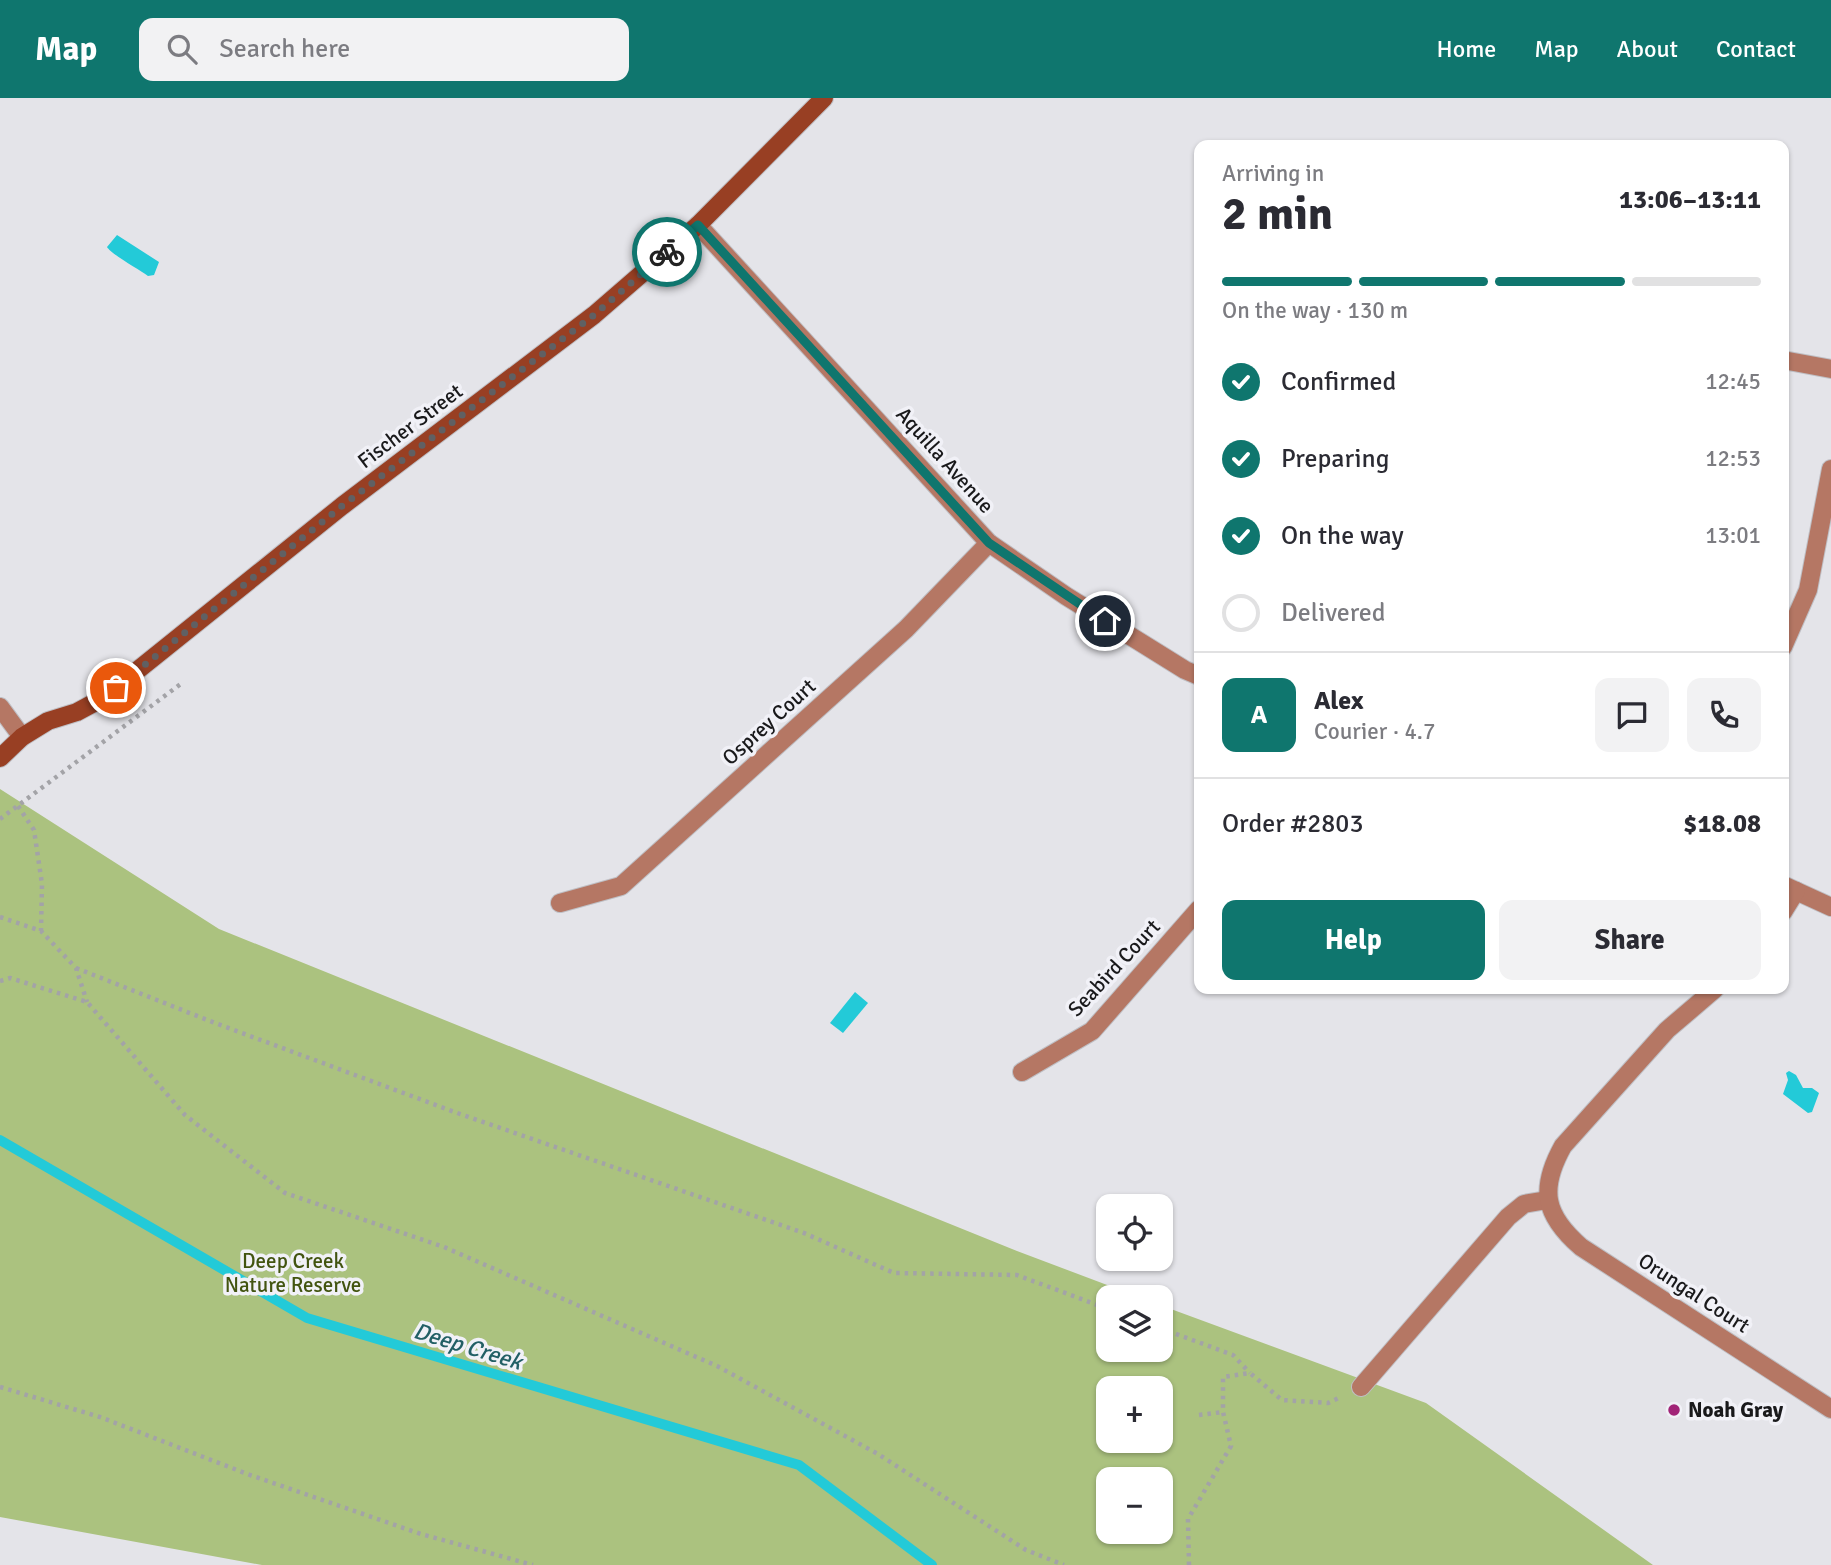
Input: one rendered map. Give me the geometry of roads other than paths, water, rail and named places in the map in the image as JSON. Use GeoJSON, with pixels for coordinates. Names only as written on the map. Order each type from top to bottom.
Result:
{"type":"FeatureCollection","features":[{"type":"Feature","properties":{"kind":"street","name":"Fischer Street"},"geometry":{"type":"LineString","coordinates":[[0,758],[22,737],[48,721],[77,712],[103,698],[342,506],[594,315],[698,225],[824,98]]}},
{"type":"Feature","properties":{"kind":"street","name":"Aquilla Avenue"},"geometry":{"type":"LineString","coordinates":[[698,225],[989,543],[1066,596],[1194,674]]}},
{"type":"Feature","properties":{"kind":"street"},"geometry":{"type":"LineString","coordinates":[[1789,361],[1831,369]]}},
{"type":"Feature","properties":{"kind":"street"},"geometry":{"type":"LineString","coordinates":[[1789,633],[1808,590],[1831,468]]}},
{"type":"Feature","properties":{"kind":"street","name":"Osprey Court"},"geometry":{"type":"LineString","coordinates":[[560,903],[621,886],[906,629],[989,543]]}},
{"type":"Feature","properties":{"kind":"street"},"geometry":{"type":"LineString","coordinates":[[0,707],[22,737]]}},
{"type":"Feature","properties":{"kind":"street"},"geometry":{"type":"LineString","coordinates":[[1790,888],[1831,907]]}},
{"type":"Feature","properties":{"kind":"street","name":"Seabird Court"},"geometry":{"type":"LineString","coordinates":[[1021,1072],[1092,1031],[1194,915]]}},
{"type":"Feature","properties":{"kind":"street"},"geometry":{"type":"LineString","coordinates":[[1361,1387],[1508,1217],[1524,1204],[1547,1200],[1553,1164],[1563,1146],[1667,1030],[1709,994]]}},
{"type":"Feature","properties":{"kind":"street","name":"Orungal Court"},"geometry":{"type":"LineString","coordinates":[[1547,1200],[1565,1233],[1581,1247],[1831,1409]]}},
{"type":"Feature","properties":{"kind":"water"},"geometry":{"type":"Polygon","coordinates":[[[117,235],[159,262],[154,275],[148,276],[107,247],[117,235]]]}},
{"type":"Feature","properties":{"kind":"water"},"geometry":{"type":"Polygon","coordinates":[[[855,992],[868,1003],[843,1033],[830,1023],[855,992]]]}},
{"type":"Feature","properties":{"kind":"water"},"geometry":{"type":"Polygon","coordinates":[[[1789,1071],[1796,1075],[1803,1088],[1812,1088],[1819,1093],[1812,1112],[1808,1113],[1783,1094],[1788,1080],[1786,1073],[1789,1071]]]}},
{"type":"Feature","properties":{"kind":"waterway","name":"Deep Creek"},"geometry":{"type":"LineString","coordinates":[[0,1140],[307,1318],[799,1465],[932,1565]]}},
{"type":"Feature","properties":{"kind":"place","name":"Noah Gray"},"geometry":{"type":"Point","coordinates":[1674,1410]}},
{"type":"Feature","properties":{"kind":"park label","name":"Deep Creek Nature Reserve"},"geometry":{"type":"Point","coordinates":[293,1273]}}]}
